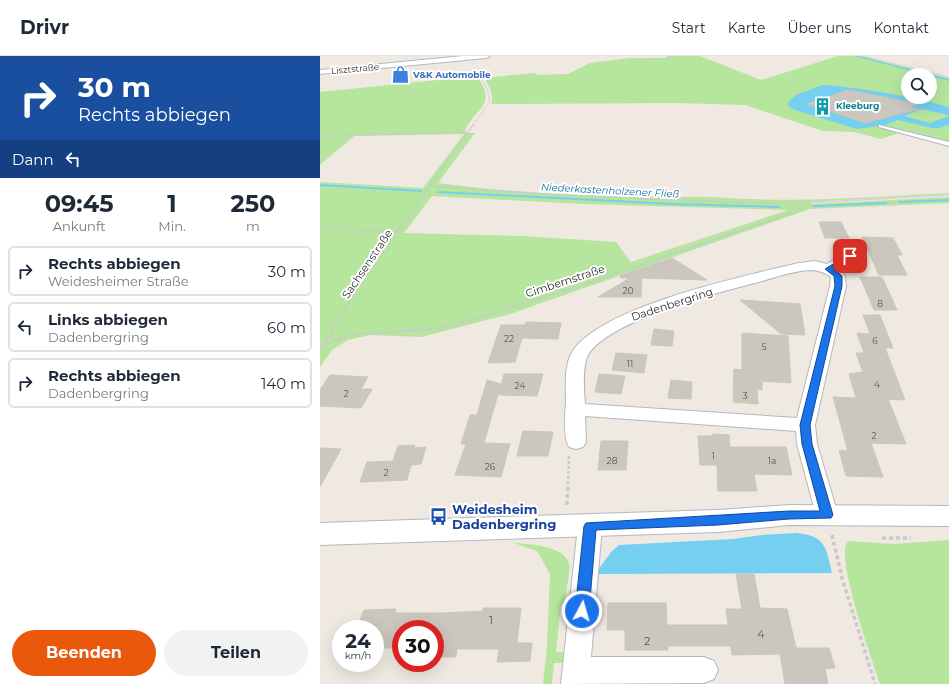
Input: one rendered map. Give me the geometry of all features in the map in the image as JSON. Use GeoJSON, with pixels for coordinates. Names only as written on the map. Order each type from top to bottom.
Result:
{"type":"FeatureCollection","features":[{"type":"Feature","properties":{"kind":"street","name":"Lisztstraße"},"geometry":{"type":"LineString","coordinates":[[320,72],[482,56]]}},
{"type":"Feature","properties":{"kind":"street"},"geometry":{"type":"LineString","coordinates":[[827,515],[807,444],[805,425],[838,286],[838,276],[829,269],[850,256]]}},
{"type":"Feature","properties":{"kind":"street","name":"Dadenbergring"},"geometry":{"type":"LineString","coordinates":[[576,442],[577,361],[587,344],[608,328],[648,311],[690,296],[794,268],[812,265],[829,269]]}},
{"type":"Feature","properties":{"kind":"street"},"geometry":{"type":"LineString","coordinates":[[576,409],[805,425]]}},
{"type":"Feature","properties":{"kind":"street"},"geometry":{"type":"LineString","coordinates":[[320,534],[590,526],[789,515],[949,516]]}},
{"type":"Feature","properties":{"kind":"street"},"geometry":{"type":"LineString","coordinates":[[590,526],[576,677],[704,670]]}},
{"type":"Feature","properties":{"kind":"lane"},"geometry":{"type":"LineString","coordinates":[[881,126],[949,144]]}},
{"type":"Feature","properties":{"kind":"path"},"geometry":{"type":"LineString","coordinates":[[646,63],[645,60],[664,59],[669,58],[669,56]]}},
{"type":"Feature","properties":{"kind":"path"},"geometry":{"type":"LineString","coordinates":[[864,56],[949,77]]}},
{"type":"Feature","properties":{"kind":"path","name":"Sachsenstraße"},"geometry":{"type":"LineString","coordinates":[[320,349],[362,281],[429,188],[490,99],[487,89],[480,76]]}},
{"type":"Feature","properties":{"kind":"path"},"geometry":{"type":"LineString","coordinates":[[907,108],[917,104]]}},
{"type":"Feature","properties":{"kind":"path"},"geometry":{"type":"LineString","coordinates":[[882,106],[917,110]]}},
{"type":"Feature","properties":{"kind":"path"},"geometry":{"type":"LineString","coordinates":[[889,106],[912,112]]}},
{"type":"Feature","properties":{"kind":"path"},"geometry":{"type":"LineString","coordinates":[[320,136],[468,132]]}},
{"type":"Feature","properties":{"kind":"path"},"geometry":{"type":"LineString","coordinates":[[429,188],[654,200],[804,203],[949,195]]}},
{"type":"Feature","properties":{"kind":"path"},"geometry":{"type":"LineString","coordinates":[[886,199],[894,206]]}},
{"type":"Feature","properties":{"kind":"path","name":"Cimbernstraße"},"geometry":{"type":"LineString","coordinates":[[324,344],[356,333],[434,328],[470,320],[716,240],[797,211],[804,203]]}},
{"type":"Feature","properties":{"kind":"path"},"geometry":{"type":"LineString","coordinates":[[320,230],[398,231]]}},
{"type":"Feature","properties":{"kind":"path"},"geometry":{"type":"LineString","coordinates":[[558,527],[567,507],[569,444],[576,442]]}},
{"type":"Feature","properties":{"kind":"path"},"geometry":{"type":"LineString","coordinates":[[827,515],[842,578],[875,684]]}},
{"type":"Feature","properties":{"kind":"green space"},"geometry":{"type":"Polygon","coordinates":[[[667,56],[700,56],[761,80],[838,56],[861,56],[909,68],[901,68],[901,104],[937,104],[937,75],[949,78],[949,142],[881,126],[949,146],[899,133],[881,139],[854,132],[823,131],[745,105],[675,103],[491,104],[491,93],[483,75],[493,77],[536,73],[536,75],[568,74],[590,63],[630,58],[664,58],[667,56]]]}},
{"type":"Feature","properties":{"kind":"green space"},"geometry":{"type":"Polygon","coordinates":[[[477,76],[486,95],[485,101],[468,124],[464,133],[475,133],[438,183],[538,193],[777,200],[949,193],[808,202],[813,204],[949,197],[949,203],[810,209],[510,314],[421,337],[370,335],[348,340],[332,350],[320,367],[320,182],[423,188],[464,134],[354,136],[320,165],[320,92],[477,76]],[[432,196],[404,233],[522,236],[616,242],[631,262],[788,210],[582,204],[432,196]]]}},
{"type":"Feature","properties":{"kind":"green space"},"geometry":{"type":"Polygon","coordinates":[[[949,540],[949,684],[880,684],[850,587],[845,550],[848,541],[894,544],[949,540]]]}},
{"type":"Feature","properties":{"kind":"green space"},"geometry":{"type":"Polygon","coordinates":[[[511,542],[553,549],[566,557],[569,564],[569,578],[564,605],[561,605],[556,652],[566,652],[565,663],[554,663],[552,684],[543,684],[547,647],[550,574],[537,551],[511,542]]]}},
{"type":"Feature","properties":{"kind":"water"},"geometry":{"type":"Polygon","coordinates":[[[823,85],[871,90],[901,96],[901,101],[847,90],[806,104],[865,123],[917,104],[936,104],[949,107],[949,116],[949,125],[939,128],[932,128],[898,120],[885,125],[857,129],[795,110],[788,106],[789,101],[796,95],[823,85]],[[922,109],[904,116],[930,123],[949,116],[922,109]]]}},
{"type":"Feature","properties":{"kind":"water"},"geometry":{"type":"Polygon","coordinates":[[[796,533],[813,537],[823,544],[828,556],[832,573],[597,574],[598,570],[611,552],[619,545],[733,539],[762,535],[796,533]]]}},
{"type":"Feature","properties":{"kind":"building"},"geometry":{"type":"Polygon","coordinates":[[[848,90],[901,100],[901,104],[913,104],[909,107],[919,109],[865,123],[809,104],[848,90]]]}},
{"type":"Feature","properties":{"kind":"building"},"geometry":{"type":"Polygon","coordinates":[[[819,222],[841,222],[849,238],[825,238],[819,222]]]}},
{"type":"Feature","properties":{"kind":"building"},"geometry":{"type":"Polygon","coordinates":[[[862,237],[893,238],[902,255],[897,255],[907,275],[879,275],[862,237]]]}},
{"type":"Feature","properties":{"kind":"building"},"geometry":{"type":"Polygon","coordinates":[[[672,258],[707,280],[642,278],[641,297],[598,297],[630,278],[621,278],[620,276],[672,258]]]}},
{"type":"Feature","properties":{"kind":"building"},"geometry":{"type":"Polygon","coordinates":[[[860,277],[882,277],[897,310],[874,310],[860,277]]]}},
{"type":"Feature","properties":{"kind":"building"},"geometry":{"type":"Polygon","coordinates":[[[740,300],[800,304],[805,335],[781,334],[740,300]]]}},
{"type":"Feature","properties":{"kind":"building"},"geometry":{"type":"Polygon","coordinates":[[[863,315],[880,315],[893,348],[885,348],[905,400],[888,399],[906,444],[871,443],[883,477],[846,476],[839,450],[848,451],[833,397],[856,398],[849,374],[863,372],[856,353],[864,353],[857,333],[870,334],[863,315]]]}},
{"type":"Feature","properties":{"kind":"building"},"geometry":{"type":"Polygon","coordinates":[[[526,322],[561,323],[558,339],[522,338],[515,362],[488,363],[501,325],[525,325],[526,322]]]}},
{"type":"Feature","properties":{"kind":"building"},"geometry":{"type":"Polygon","coordinates":[[[654,329],[674,331],[672,346],[651,345],[654,329]]]}},
{"type":"Feature","properties":{"kind":"building"},"geometry":{"type":"Polygon","coordinates":[[[742,333],[788,336],[791,383],[762,381],[762,390],[757,389],[758,404],[733,402],[734,369],[742,370],[742,333]]]}},
{"type":"Feature","properties":{"kind":"building"},"geometry":{"type":"Polygon","coordinates":[[[616,353],[647,355],[644,373],[612,370],[616,353]]]}},
{"type":"Feature","properties":{"kind":"building"},"geometry":{"type":"Polygon","coordinates":[[[504,374],[543,374],[537,396],[499,395],[504,374]]]}},
{"type":"Feature","properties":{"kind":"building"},"geometry":{"type":"Polygon","coordinates":[[[599,374],[625,376],[621,394],[595,392],[599,374]]]}},
{"type":"Feature","properties":{"kind":"building"},"geometry":{"type":"Polygon","coordinates":[[[330,375],[368,377],[361,389],[372,389],[361,408],[320,406],[320,390],[330,375]]]}},
{"type":"Feature","properties":{"kind":"building"},"geometry":{"type":"Polygon","coordinates":[[[487,380],[501,384],[484,443],[510,444],[501,477],[455,475],[466,444],[461,444],[470,415],[477,415],[487,380]]]}},
{"type":"Feature","properties":{"kind":"building"},"geometry":{"type":"Polygon","coordinates":[[[671,380],[692,382],[691,399],[668,398],[671,380]]]}},
{"type":"Feature","properties":{"kind":"building"},"geometry":{"type":"Polygon","coordinates":[[[523,431],[553,432],[548,456],[517,456],[523,431]]]}},
{"type":"Feature","properties":{"kind":"building"},"geometry":{"type":"Polygon","coordinates":[[[712,434],[729,435],[730,447],[786,447],[792,475],[754,474],[757,491],[718,491],[717,465],[700,465],[698,436],[712,436],[712,434]]]}},
{"type":"Feature","properties":{"kind":"building"},"geometry":{"type":"Polygon","coordinates":[[[601,441],[628,441],[626,470],[598,470],[601,441]]]}},
{"type":"Feature","properties":{"kind":"building"},"geometry":{"type":"Polygon","coordinates":[[[415,445],[414,448],[426,447],[421,464],[411,465],[407,480],[360,482],[367,462],[393,461],[398,446],[415,445]]]}},
{"type":"Feature","properties":{"kind":"building"},"geometry":{"type":"Polygon","coordinates":[[[320,448],[341,449],[320,487],[320,448]]]}},
{"type":"Feature","properties":{"kind":"building"},"geometry":{"type":"Polygon","coordinates":[[[736,574],[754,574],[760,608],[787,609],[796,648],[829,648],[835,668],[825,669],[828,684],[785,684],[780,654],[732,655],[731,646],[668,646],[668,650],[625,650],[625,630],[607,630],[608,603],[666,603],[667,625],[728,625],[726,609],[742,609],[736,574]]]}},
{"type":"Feature","properties":{"kind":"building"},"geometry":{"type":"Polygon","coordinates":[[[483,608],[521,608],[517,643],[532,643],[530,661],[497,662],[499,649],[457,649],[456,657],[444,657],[444,620],[392,620],[392,648],[384,648],[384,620],[360,620],[364,610],[396,609],[395,613],[483,611],[483,608]]]}},
{"type":"Feature","properties":{"kind":"waterway"},"geometry":{"type":"LineString","coordinates":[[856,56],[949,80]]}},
{"type":"Feature","properties":{"kind":"waterway","name":"Niederkastenholzener Fließ"},"geometry":{"type":"LineString","coordinates":[[320,185],[421,191]]}},
{"type":"Feature","properties":{"kind":"waterway","name":"Niederkastenholzener Fließ"},"geometry":{"type":"LineString","coordinates":[[439,192],[673,204],[779,207]]}},
{"type":"Feature","properties":{"kind":"waterway","name":"Niederkastenholzener Fließ"},"geometry":{"type":"LineString","coordinates":[[899,202],[949,200]]}},
{"type":"Feature","properties":{"kind":"waterway","name":"Niederkastenholzener Fließ"},"geometry":{"type":"LineString","coordinates":[[814,206],[886,203]]}},
{"type":"Feature","properties":{"kind":"place","name":"V&K Automobile"},"geometry":{"type":"Point","coordinates":[400,75]}},
{"type":"Feature","properties":{"kind":"place","name":"Kleeburg"},"geometry":{"type":"Point","coordinates":[823,106]}},
{"type":"Feature","properties":{"kind":"place","name":"Weidesheim Dadenbergring"},"geometry":{"type":"Point","coordinates":[439,516]}},
{"type":"Feature","properties":{"kind":"route"},"geometry":{"type":"LineString","coordinates":[[582,611],[590,526],[789,515],[827,515],[807,444],[805,425],[839,280],[838,276],[829,269],[850,256]]}}]}
